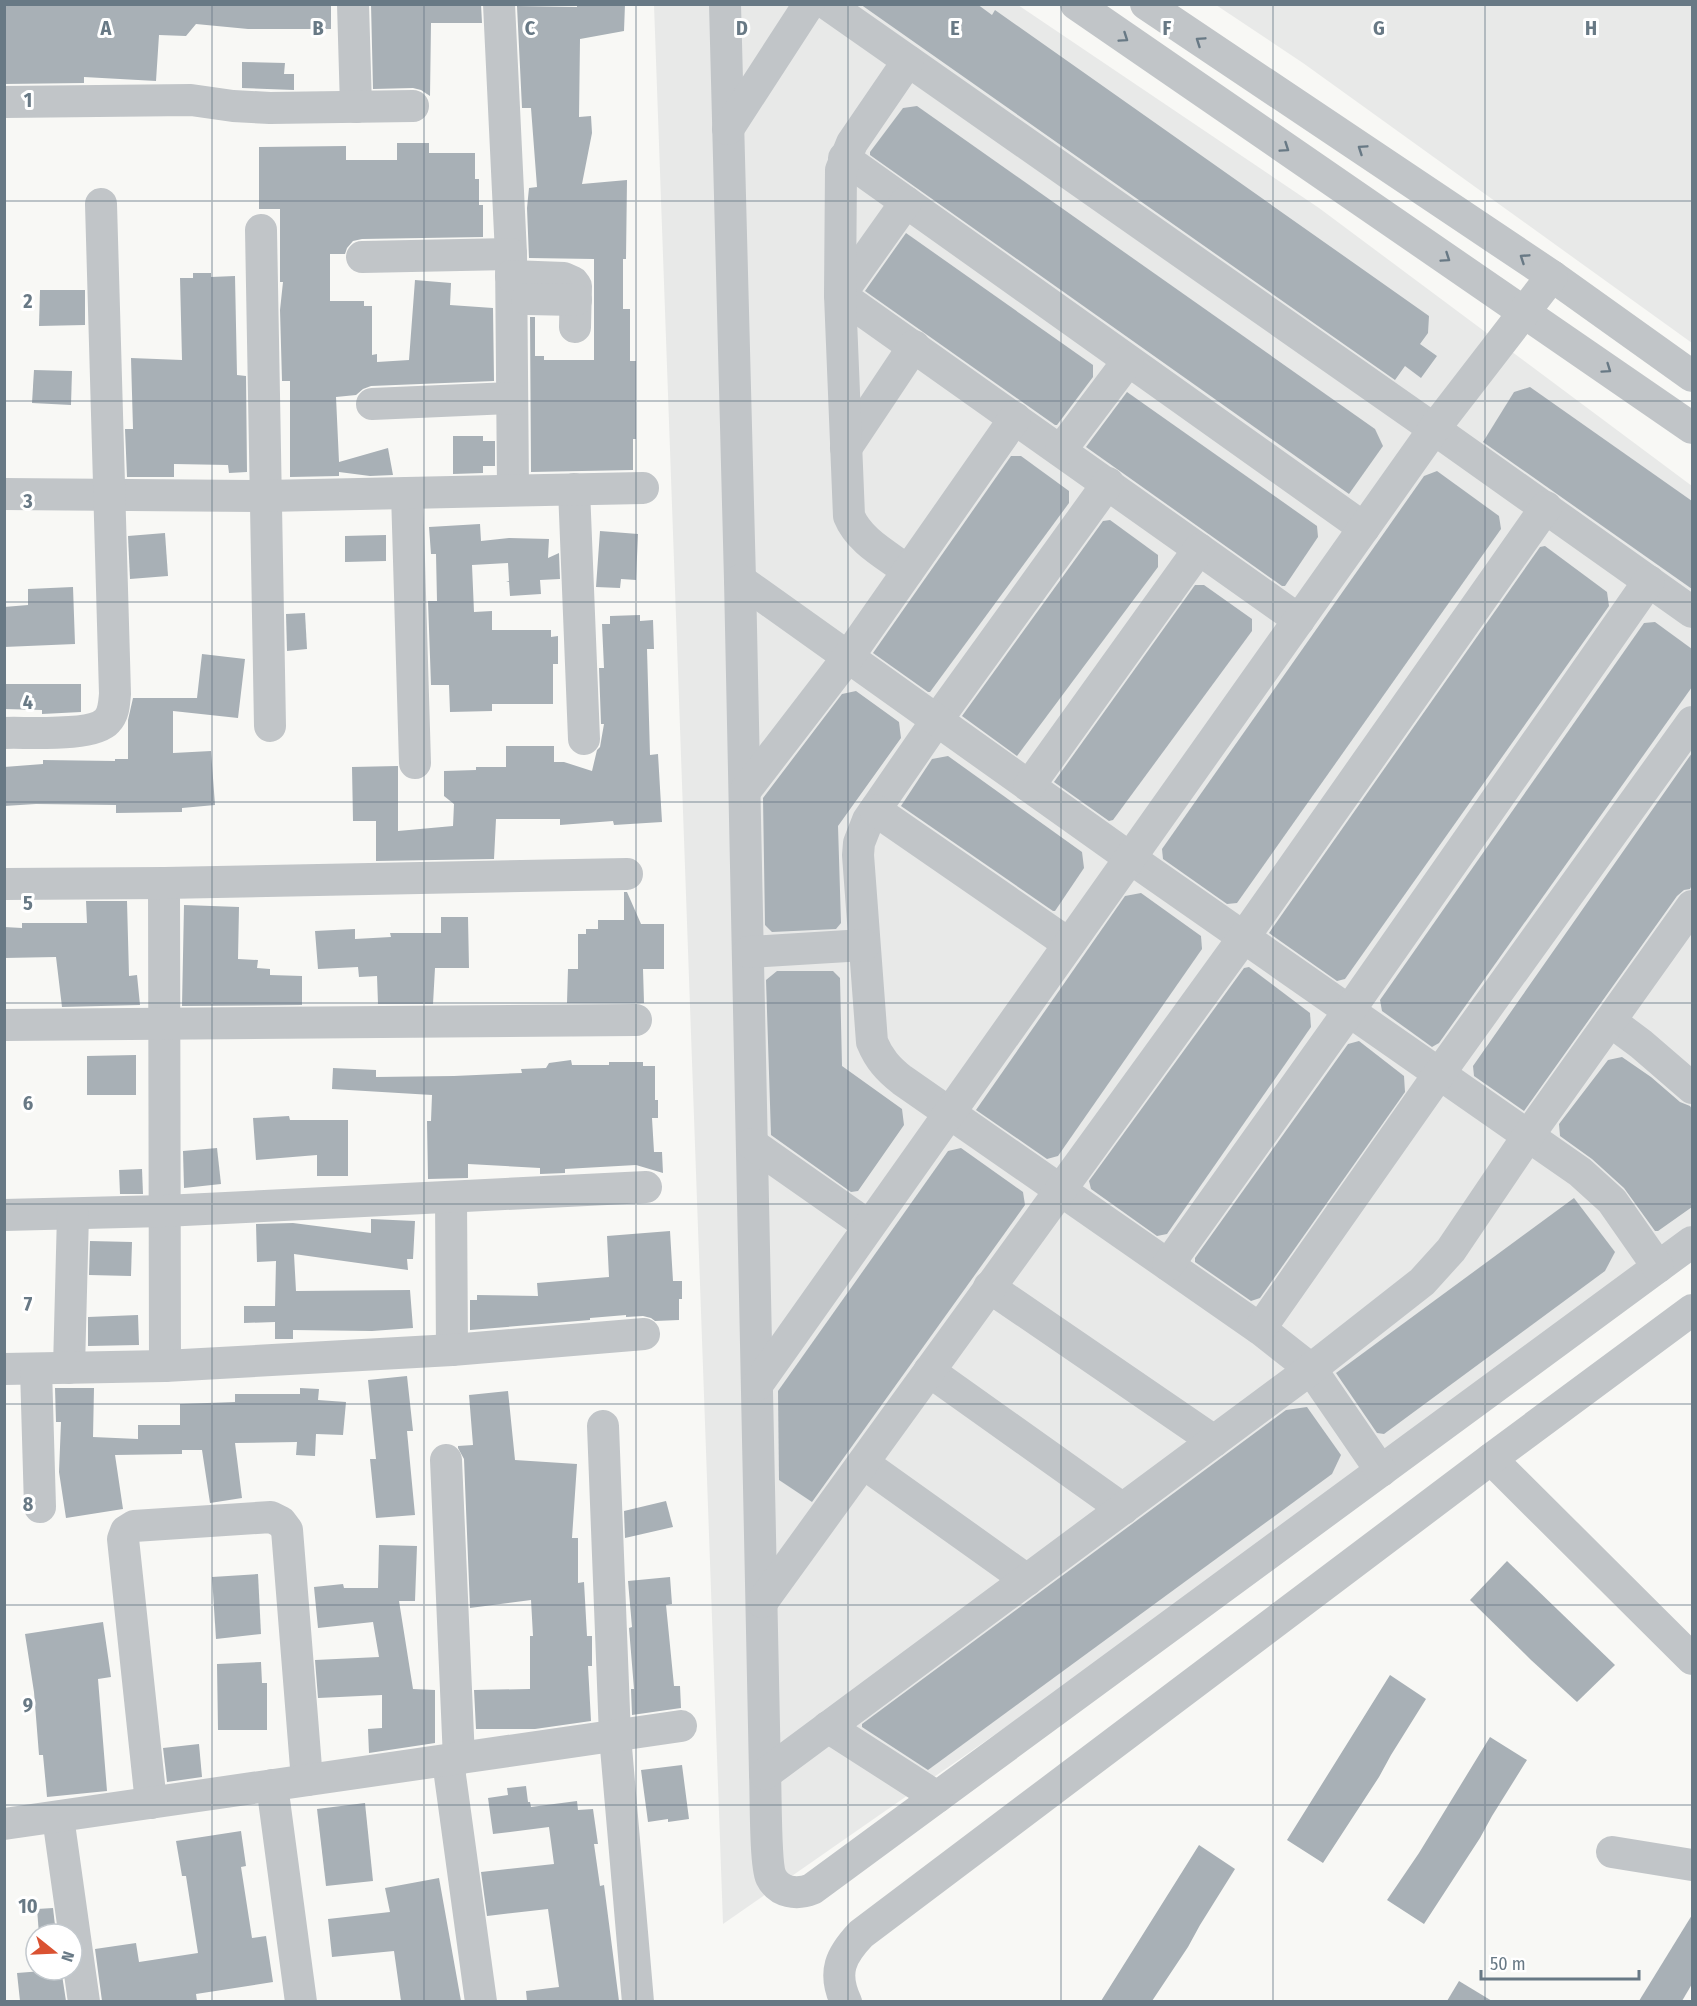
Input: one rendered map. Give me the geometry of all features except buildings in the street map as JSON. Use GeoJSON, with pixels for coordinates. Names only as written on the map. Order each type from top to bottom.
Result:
{"type":"FeatureCollection","features":[{"type":"Feature","properties":{"kind":"street"},"geometry":{"type":"LineString","coordinates":[[354,4],[356,107]]}},
{"type":"Feature","properties":{"kind":"street"},"geometry":{"type":"LineString","coordinates":[[499,4],[516,276],[512,398],[513,490]]}},
{"type":"Feature","properties":{"kind":"street"},"geometry":{"type":"LineString","coordinates":[[724,4],[745,791],[765,1774],[769,1870],[777,1884],[790,1892],[805,1892],[812,1889],[1692,1242]]}},
{"type":"Feature","properties":{"kind":"street"},"geometry":{"type":"LineString","coordinates":[[728,129],[809,4]]}},
{"type":"Feature","properties":{"kind":"street"},"geometry":{"type":"LineString","coordinates":[[827,4],[1546,507],[1692,612]]}},
{"type":"Feature","properties":{"kind":"street"},"geometry":{"type":"LineString","coordinates":[[1076,4],[1692,428]]}},
{"type":"Feature","properties":{"kind":"street"},"geometry":{"type":"LineString","coordinates":[[1146,4],[1552,276],[1692,376]]}},
{"type":"Feature","properties":{"kind":"street"},"geometry":{"type":"LineString","coordinates":[[908,61],[852,143],[844,158],[840,182],[840,294],[849,516],[860,535],[908,571]]}},
{"type":"Feature","properties":{"kind":"street"},"geometry":{"type":"LineString","coordinates":[[4,102],[191,100],[252,108],[413,106]]}},
{"type":"Feature","properties":{"kind":"street"},"geometry":{"type":"LineString","coordinates":[[844,158],[1364,528]]}},
{"type":"Feature","properties":{"kind":"street"},"geometry":{"type":"LineString","coordinates":[[840,294],[906,202]]}},
{"type":"Feature","properties":{"kind":"street"},"geometry":{"type":"LineString","coordinates":[[4,733],[95,730],[107,722],[114,709],[101,204]]}},
{"type":"Feature","properties":{"kind":"street"},"geometry":{"type":"LineString","coordinates":[[261,230],[270,726]]}},
{"type":"Feature","properties":{"kind":"street"},"geometry":{"type":"LineString","coordinates":[[362,257],[516,276],[569,279],[576,286],[575,313]]}},
{"type":"Feature","properties":{"kind":"street"},"geometry":{"type":"LineString","coordinates":[[757,1385],[1434,429],[1552,276]]}},
{"type":"Feature","properties":{"kind":"street"},"geometry":{"type":"LineString","coordinates":[[840,294],[1299,620]]}},
{"type":"Feature","properties":{"kind":"street"},"geometry":{"type":"LineString","coordinates":[[846,448],[914,346]]}},
{"type":"Feature","properties":{"kind":"street"},"geometry":{"type":"LineString","coordinates":[[1060,450],[1128,361]]}},
{"type":"Feature","properties":{"kind":"street"},"geometry":{"type":"LineString","coordinates":[[372,404],[512,398]]}},
{"type":"Feature","properties":{"kind":"street"},"geometry":{"type":"LineString","coordinates":[[745,791],[848,657],[1015,418]]}},
{"type":"Feature","properties":{"kind":"street"},"geometry":{"type":"LineString","coordinates":[[1108,483],[937,720],[874,810],[862,831],[858,855],[872,1042],[878,1058],[902,1080],[1260,1329],[1311,1369],[1381,1471]]}},
{"type":"Feature","properties":{"kind":"street"},"geometry":{"type":"LineString","coordinates":[[4,494],[266,496],[643,488]]}},
{"type":"Feature","properties":{"kind":"street"},"geometry":{"type":"LineString","coordinates":[[574,489],[584,739]]}},
{"type":"Feature","properties":{"kind":"street"},"geometry":{"type":"LineString","coordinates":[[407,493],[415,763]]}},
{"type":"Feature","properties":{"kind":"street"},"geometry":{"type":"LineString","coordinates":[[762,1602],[1244,937],[1546,507]]}},
{"type":"Feature","properties":{"kind":"street"},"geometry":{"type":"LineString","coordinates":[[1029,786],[1199,549]]}},
{"type":"Feature","properties":{"kind":"street"},"geometry":{"type":"LineString","coordinates":[[740,580],[1130,858],[1597,1186],[1625,1218],[1658,1267]]}},
{"type":"Feature","properties":{"kind":"street"},"geometry":{"type":"LineString","coordinates":[[1168,1264],[1349,1011],[1649,581]]}},
{"type":"Feature","properties":{"kind":"street"},"geometry":{"type":"LineString","coordinates":[[1260,1329],[1439,1074],[1692,722]]}},
{"type":"Feature","properties":{"kind":"street"},"geometry":{"type":"LineString","coordinates":[[874,810],[1069,944]]}},
{"type":"Feature","properties":{"kind":"street"},"geometry":{"type":"LineString","coordinates":[[4,884],[627,874]]}},
{"type":"Feature","properties":{"kind":"street"},"geometry":{"type":"LineString","coordinates":[[164,883],[165,1366]]}},
{"type":"Feature","properties":{"kind":"street"},"geometry":{"type":"LineString","coordinates":[[765,1774],[1311,1369],[1407,1295],[1450,1250],[1692,906]]}},
{"type":"Feature","properties":{"kind":"street"},"geometry":{"type":"LineString","coordinates":[[748,952],[864,945]]}},
{"type":"Feature","properties":{"kind":"street"},"geometry":{"type":"LineString","coordinates":[[4,1025],[636,1020]]}},
{"type":"Feature","properties":{"kind":"street"},"geometry":{"type":"LineString","coordinates":[[1610,1021],[1656,1056],[1692,1088]]}},
{"type":"Feature","properties":{"kind":"street"},"geometry":{"type":"LineString","coordinates":[[752,1144],[869,1226]]}},
{"type":"Feature","properties":{"kind":"street"},"geometry":{"type":"LineString","coordinates":[[4,1215],[164,1211],[646,1188]]}},
{"type":"Feature","properties":{"kind":"street"},"geometry":{"type":"LineString","coordinates":[[451,1198],[452,1350]]}},
{"type":"Feature","properties":{"kind":"street"},"geometry":{"type":"LineString","coordinates":[[69,1368],[73,1214]]}},
{"type":"Feature","properties":{"kind":"street"},"geometry":{"type":"LineString","coordinates":[[989,1287],[1214,1441]]}},
{"type":"Feature","properties":{"kind":"street"},"geometry":{"type":"LineString","coordinates":[[846,2001],[840,1989],[839,1968],[847,1949],[861,1934],[1692,1310]]}},
{"type":"Feature","properties":{"kind":"street"},"geometry":{"type":"LineString","coordinates":[[4,1369],[165,1366],[452,1350],[644,1334]]}},
{"type":"Feature","properties":{"kind":"street"},"geometry":{"type":"LineString","coordinates":[[36,1369],[40,1507]]}},
{"type":"Feature","properties":{"kind":"street"},"geometry":{"type":"LineString","coordinates":[[929,1371],[1123,1509]]}},
{"type":"Feature","properties":{"kind":"street"},"geometry":{"type":"LineString","coordinates":[[603,1426],[615,1736],[638,2001]]}},
{"type":"Feature","properties":{"kind":"street"},"geometry":{"type":"LineString","coordinates":[[1491,1459],[1692,1659]]}},
{"type":"Feature","properties":{"kind":"street"},"geometry":{"type":"LineString","coordinates":[[446,1460],[453,1760],[481,2001]]}},
{"type":"Feature","properties":{"kind":"street"},"geometry":{"type":"LineString","coordinates":[[863,1462],[1027,1580]]}},
{"type":"Feature","properties":{"kind":"street"},"geometry":{"type":"LineString","coordinates":[[151,1803],[123,1539],[126,1530],[134,1526],[271,1517],[281,1522],[287,1530],[307,1780]]}},
{"type":"Feature","properties":{"kind":"street"},"geometry":{"type":"LineString","coordinates":[[4,1824],[681,1726]]}},
{"type":"Feature","properties":{"kind":"street"},"geometry":{"type":"LineString","coordinates":[[828,1727],[938,1797]]}},
{"type":"Feature","properties":{"kind":"street"},"geometry":{"type":"LineString","coordinates":[[272,1785],[301,2001]]}},
{"type":"Feature","properties":{"kind":"street"},"geometry":{"type":"LineString","coordinates":[[58,1817],[84,2001]]}},
{"type":"Feature","properties":{"kind":"street"},"geometry":{"type":"LineString","coordinates":[[1612,1852],[1692,1865]]}},
{"type":"Feature","properties":{"kind":"shaded area"},"geometry":{"type":"Polygon","coordinates":[[[654,5],[1018,5],[1319,208],[1692,486],[1692,1249],[723,1924],[654,5]]]}},
{"type":"Feature","properties":{"kind":"shaded area"},"geometry":{"type":"Polygon","coordinates":[[[1216,5],[1692,5],[1692,343],[1303,63],[1216,5]]]}}]}
